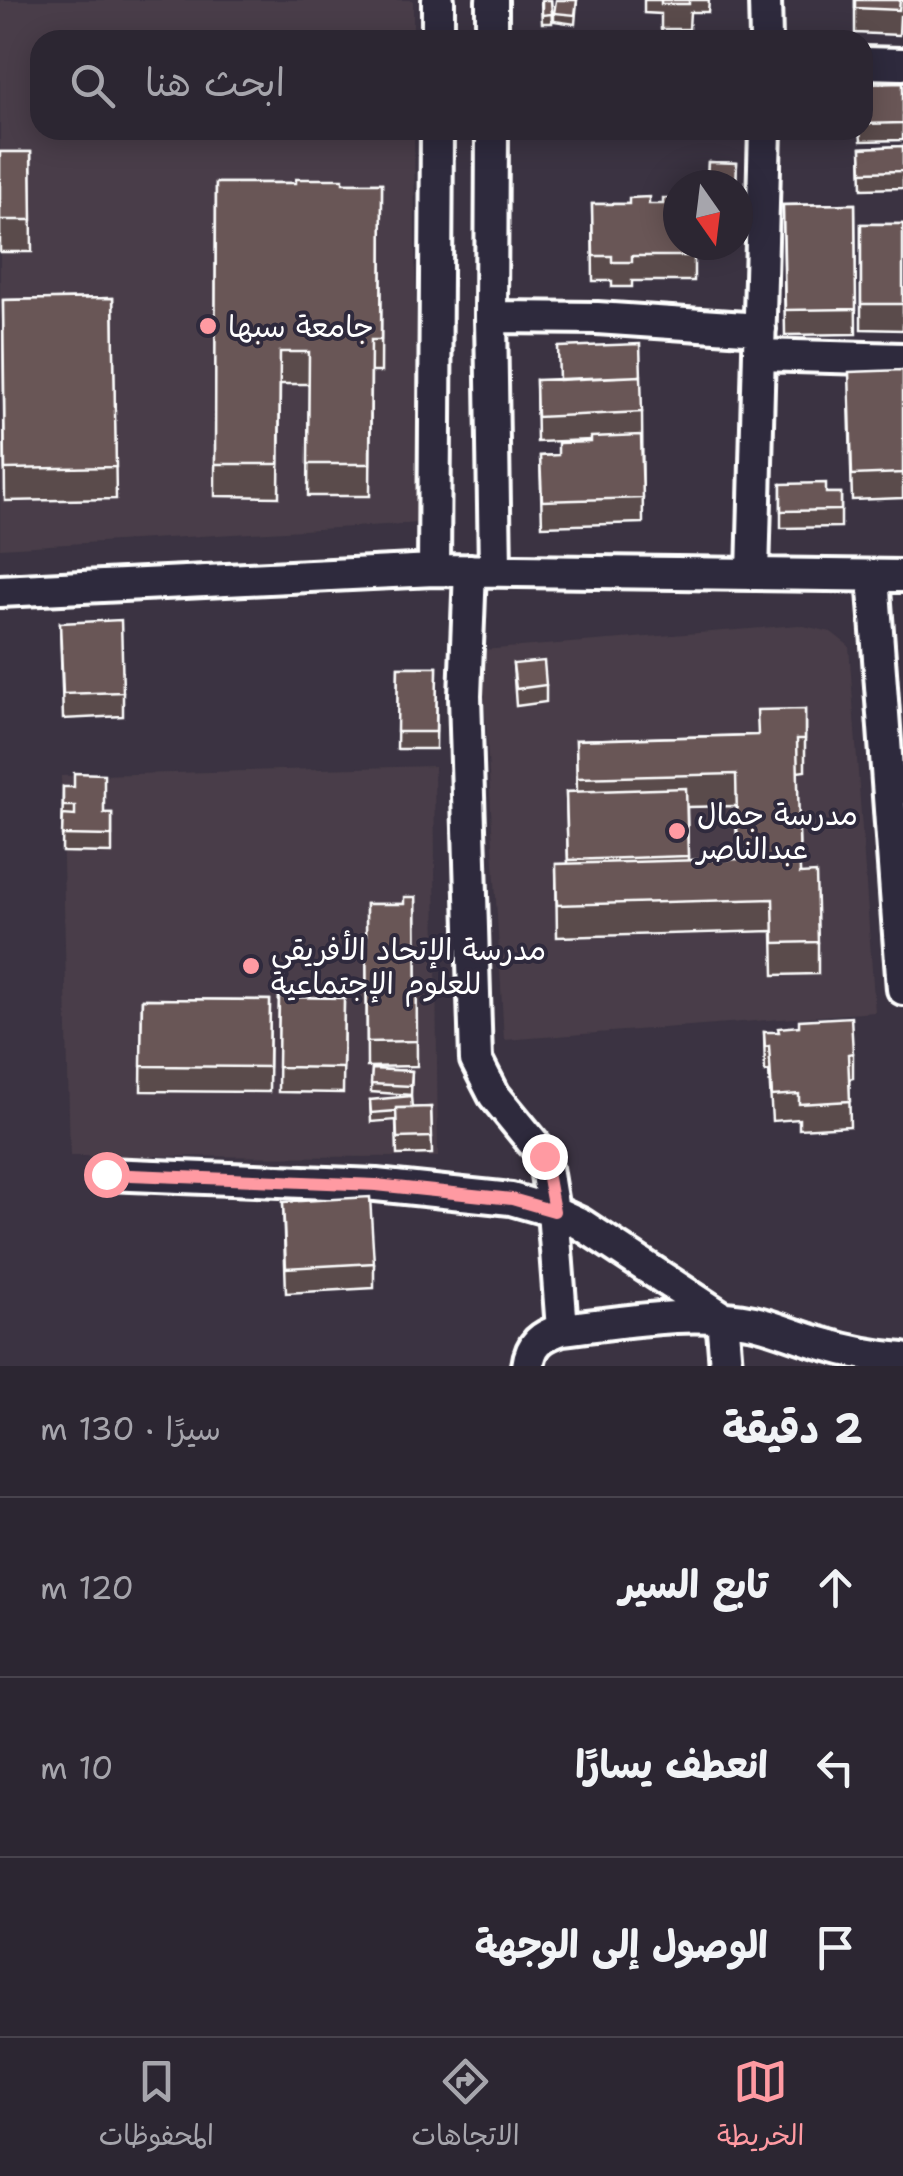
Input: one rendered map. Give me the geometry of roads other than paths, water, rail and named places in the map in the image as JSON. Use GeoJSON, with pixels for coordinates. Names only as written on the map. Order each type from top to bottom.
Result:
{"type":"FeatureCollection","features":[{"type":"Feature","properties":{"kind":"street"},"geometry":{"type":"LineString","coordinates":[[438,0],[438,30]]}},
{"type":"Feature","properties":{"kind":"street"},"geometry":{"type":"LineString","coordinates":[[492,0],[492,30]]}},
{"type":"Feature","properties":{"kind":"street"},"geometry":{"type":"LineString","coordinates":[[765,0],[766,30]]}},
{"type":"Feature","properties":{"kind":"street"},"geometry":{"type":"LineString","coordinates":[[873,63],[903,64]]}},
{"type":"Feature","properties":{"kind":"street"},"geometry":{"type":"LineString","coordinates":[[434,570],[437,140]]}},
{"type":"Feature","properties":{"kind":"street"},"geometry":{"type":"LineString","coordinates":[[492,140],[491,316],[482,570],[465,696],[476,1060],[494,1094],[544,1156],[554,1211],[562,1329]]}},
{"type":"Feature","properties":{"kind":"street"},"geometry":{"type":"LineString","coordinates":[[753,574],[765,140]]}},
{"type":"Feature","properties":{"kind":"street"},"geometry":{"type":"LineString","coordinates":[[491,316],[596,318],[903,359]]}},
{"type":"Feature","properties":{"kind":"street"},"geometry":{"type":"LineString","coordinates":[[0,591],[434,570],[888,576],[903,989]]}},
{"type":"Feature","properties":{"kind":"street"},"geometry":{"type":"LineString","coordinates":[[106,1174],[376,1185],[512,1199],[582,1224],[722,1318]]}},
{"type":"Feature","properties":{"kind":"street"},"geometry":{"type":"LineString","coordinates":[[528,1366],[538,1339],[562,1329],[668,1317],[756,1322],[837,1348],[903,1359]]}},
{"type":"Feature","properties":{"kind":"street"},"geometry":{"type":"LineString","coordinates":[[722,1318],[726,1366]]}},
{"type":"Feature","properties":{"kind":"place","name":"جامعة سبها"},"geometry":{"type":"Point","coordinates":[208,326]}},
{"type":"Feature","properties":{"kind":"place","name":"مدرسة جمال عبدالناصر"},"geometry":{"type":"Point","coordinates":[677,831]}},
{"type":"Feature","properties":{"kind":"place","name":"مدرسة الإتحاد الأفريقي للعلوم الإجتماعية"},"geometry":{"type":"Point","coordinates":[251,966]}}]}
